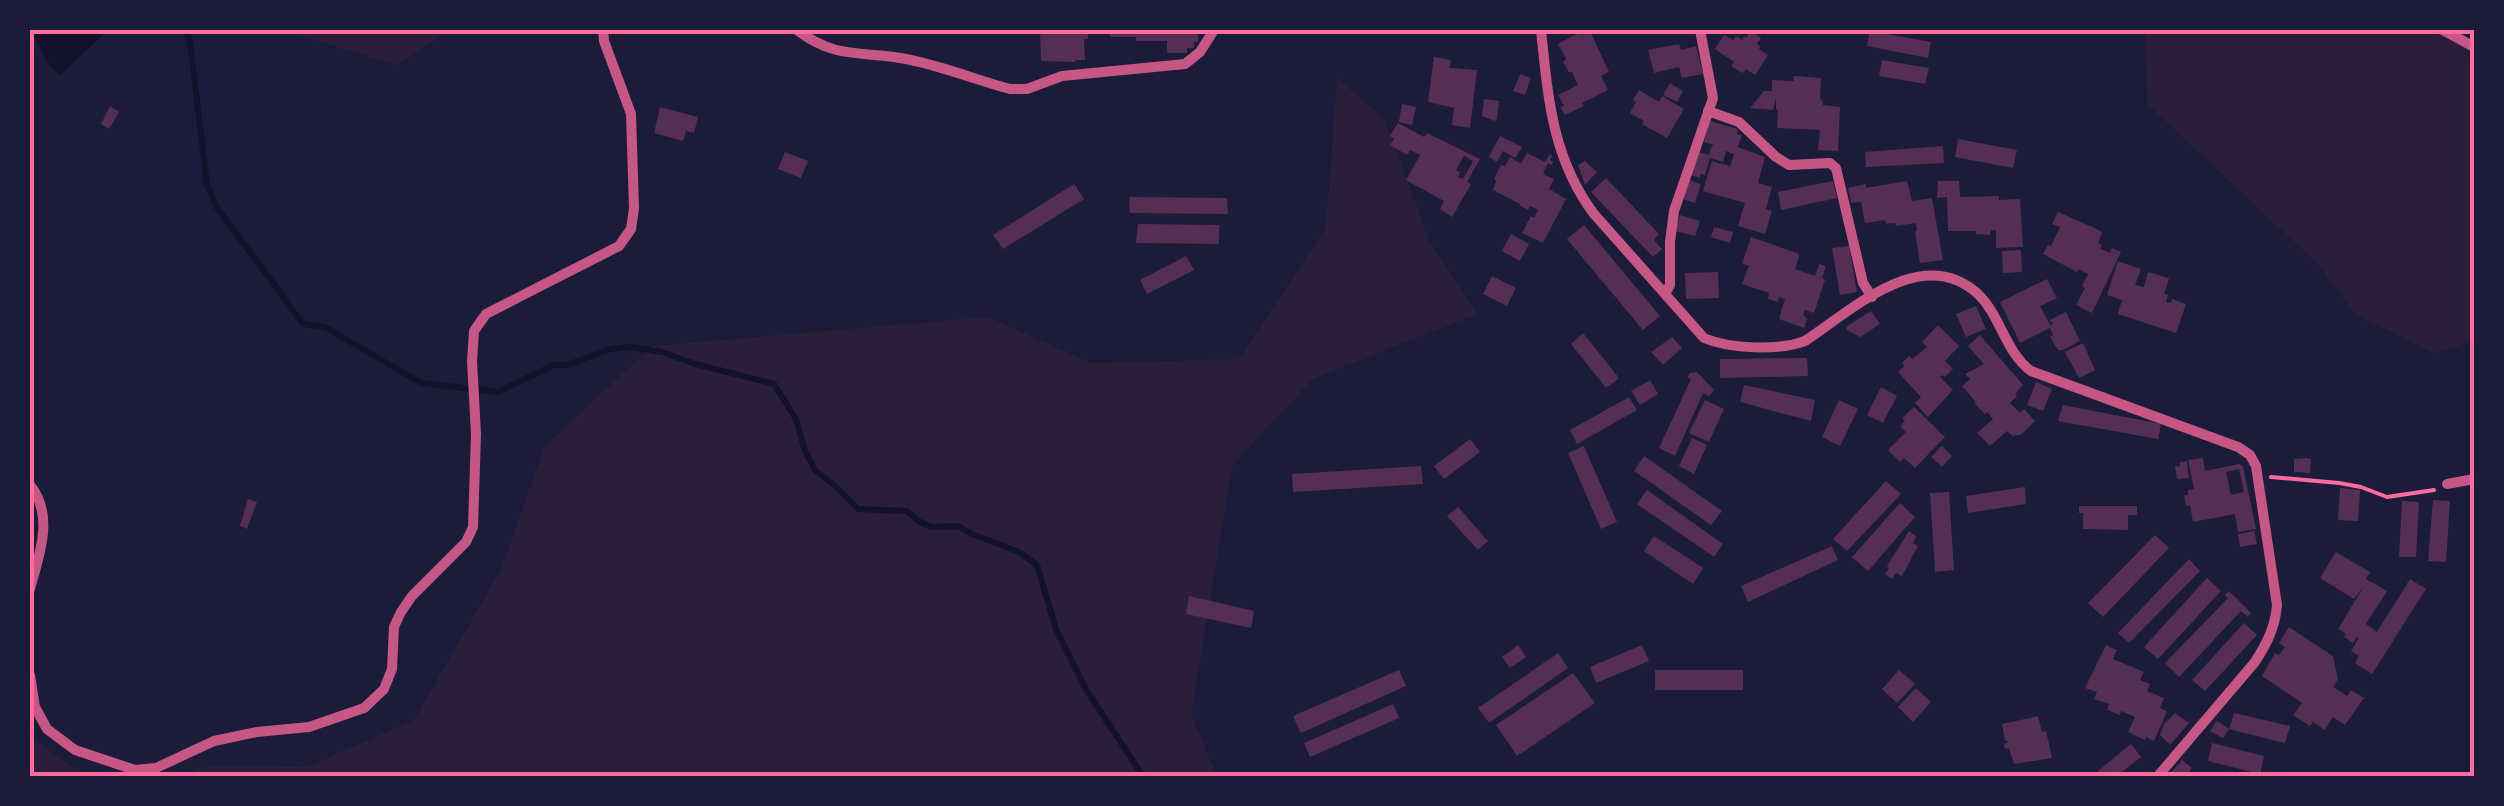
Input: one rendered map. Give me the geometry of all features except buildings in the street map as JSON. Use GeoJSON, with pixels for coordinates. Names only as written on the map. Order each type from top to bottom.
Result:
{"type":"FeatureCollection","features":[{"type":"Feature","properties":{"kind":"street"},"geometry":{"type":"LineString","coordinates":[[30,675],[35,707],[47,728],[75,750],[135,770],[156,768],[214,742],[309,726],[364,708],[384,689],[392,669],[394,628],[401,612],[466,542],[473,527],[474,332],[486,314],[619,246],[631,229],[634,208],[630,114],[603,30]]}},
{"type":"Feature","properties":{"kind":"street"},"geometry":{"type":"LineString","coordinates":[[797,30],[832,50],[908,59],[1010,90],[1062,76],[1185,64],[1200,52],[1214,30]]}},
{"type":"Feature","properties":{"kind":"street"},"geometry":{"type":"LineString","coordinates":[[1541,30],[1548,101],[1557,143],[1579,194],[1704,338],[1721,345],[1790,346],[1805,341],[1889,286],[1912,276],[1936,276],[1956,281],[1978,295],[2020,363],[2030,371],[2238,446],[2250,455],[2258,477],[2277,605],[2276,622],[2255,662],[2158,776]]}},
{"type":"Feature","properties":{"kind":"street"},"geometry":{"type":"LineString","coordinates":[[1665,294],[1670,285],[1674,211],[1713,98],[1700,30]]}},
{"type":"Feature","properties":{"kind":"street"},"geometry":{"type":"LineString","coordinates":[[2443,30],[2474,47]]}},
{"type":"Feature","properties":{"kind":"street"},"geometry":{"type":"LineString","coordinates":[[1708,111],[1740,122],[1789,165],[1830,164],[1836,168],[1863,283],[1872,297]]}},
{"type":"Feature","properties":{"kind":"street"},"geometry":{"type":"LineString","coordinates":[[2447,484],[2474,479]]}},
{"type":"Feature","properties":{"kind":"street"},"geometry":{"type":"LineString","coordinates":[[30,485],[43,515],[44,536],[30,589]]}},
{"type":"Feature","properties":{"kind":"path"},"geometry":{"type":"LineString","coordinates":[[2258,477],[2339,483],[2386,497],[2439,490],[2447,484]]}},
{"type":"Feature","properties":{"kind":"shaded area"},"geometry":{"type":"Polygon","coordinates":[[[30,30],[108,30],[60,75],[51,68],[30,30]]]}},
{"type":"Feature","properties":{"kind":"shaded area"},"geometry":{"type":"Polygon","coordinates":[[[282,30],[449,30],[397,65],[282,30]]]}},
{"type":"Feature","properties":{"kind":"shaded area"},"geometry":{"type":"Polygon","coordinates":[[[2145,30],[2466,30],[2474,96],[2474,341],[2434,353],[2356,315],[2318,264],[2147,104],[2145,30]]]}},
{"type":"Feature","properties":{"kind":"shaded area"},"geometry":{"type":"Polygon","coordinates":[[[1337,78],[1384,118],[1430,242],[1477,314],[1313,379],[1232,466],[1191,714],[1217,776],[179,776],[207,766],[306,767],[414,720],[502,567],[544,447],[652,346],[988,317],[1091,363],[1239,359],[1326,227],[1337,78]]]}},
{"type":"Feature","properties":{"kind":"shaded area"},"geometry":{"type":"Polygon","coordinates":[[[30,736],[73,768],[101,776],[30,776],[30,736]]]}},
{"type":"Feature","properties":{"kind":"waterway"},"geometry":{"type":"LineString","coordinates":[[186,30],[207,185],[216,206],[303,324],[325,327],[421,383],[498,392],[554,365],[632,347],[774,384],[796,419],[815,470],[858,509],[907,511],[931,527],[958,526],[1019,552],[1037,565],[1056,629],[1087,691],[1143,776]]}}]}
